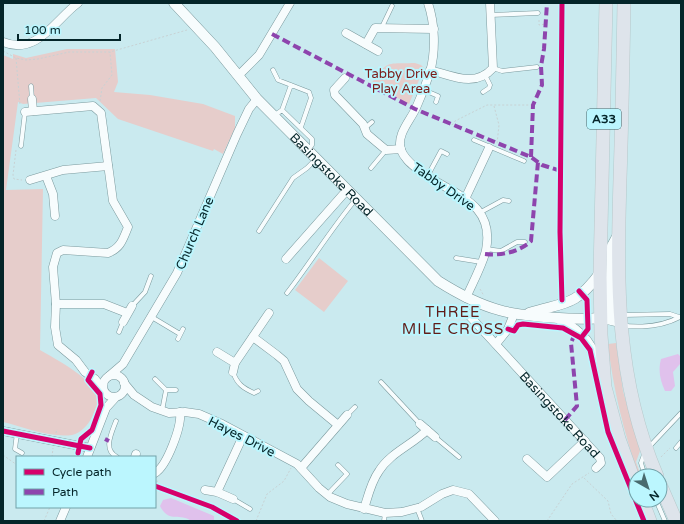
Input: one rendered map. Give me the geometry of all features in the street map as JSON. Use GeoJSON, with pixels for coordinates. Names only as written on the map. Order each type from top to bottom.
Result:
{"type":"FeatureCollection","features":[{"type":"Feature","properties":{"kind":"highway","name":"A33"},"geometry":{"type":"LineString","coordinates":[[600,319],[606,3]]}},
{"type":"Feature","properties":{"kind":"highway","name":"A33"},"geometry":{"type":"LineString","coordinates":[[624,3],[619,233],[620,321],[626,378],[646,450],[654,468]]}},
{"type":"Feature","properties":{"kind":"highway","name":"Basingstoke Road"},"geometry":{"type":"LineString","coordinates":[[600,319],[605,387],[619,439],[629,468]]}},
{"type":"Feature","properties":{"kind":"highway"},"geometry":{"type":"LineString","coordinates":[[668,502],[676,521]]}},
{"type":"Feature","properties":{"kind":"highway"},"geometry":{"type":"LineString","coordinates":[[645,508],[650,521]]}},
{"type":"Feature","properties":{"kind":"street"},"geometry":{"type":"LineString","coordinates":[[3,42],[13,46],[21,46],[31,42],[55,26],[78,3]]}},
{"type":"Feature","properties":{"kind":"street","name":"Basingstoke Road"},"geometry":{"type":"LineString","coordinates":[[174,3],[239,75],[257,99],[278,113],[316,160],[356,198],[430,274],[466,298],[489,307],[514,314],[559,319],[600,319],[620,321]]}},
{"type":"Feature","properties":{"kind":"street"},"geometry":{"type":"LineString","coordinates":[[239,75],[259,55],[290,3]]}},
{"type":"Feature","properties":{"kind":"street"},"geometry":{"type":"LineString","coordinates":[[345,78],[334,90],[335,95],[365,128],[367,134],[386,150],[401,148],[403,130],[415,110],[424,90],[430,70],[434,29],[428,3]]}},
{"type":"Feature","properties":{"kind":"street"},"geometry":{"type":"LineString","coordinates":[[430,70],[472,80],[485,74],[493,68],[490,3]]}},
{"type":"Feature","properties":{"kind":"street"},"geometry":{"type":"LineString","coordinates":[[366,44],[375,28],[434,29]]}},
{"type":"Feature","properties":{"kind":"street"},"geometry":{"type":"LineString","coordinates":[[346,33],[378,51]]}},
{"type":"Feature","properties":{"kind":"street","name":"Church Lane"},"geometry":{"type":"LineString","coordinates":[[107,378],[123,364],[150,316],[177,273],[237,134],[249,109],[257,99]]}},
{"type":"Feature","properties":{"kind":"street"},"geometry":{"type":"LineString","coordinates":[[32,100],[29,111],[93,106],[101,113],[113,202],[128,228],[120,245],[115,250],[108,253],[63,250],[57,253],[53,267],[56,304],[55,327],[58,345],[76,360],[104,391],[118,396],[134,395]]}},
{"type":"Feature","properties":{"kind":"street"},"geometry":{"type":"LineString","coordinates":[[465,199],[493,146]]}},
{"type":"Feature","properties":{"kind":"street","name":"Tabby Drive"},"geometry":{"type":"LineString","coordinates":[[401,148],[405,158],[427,177],[465,199],[481,212],[488,233],[486,249],[466,298]]}},
{"type":"Feature","properties":{"kind":"street"},"geometry":{"type":"LineString","coordinates":[[30,180],[63,170],[108,166]]}},
{"type":"Feature","properties":{"kind":"street"},"geometry":{"type":"LineString","coordinates":[[46,176],[53,194],[55,216]]}},
{"type":"Feature","properties":{"kind":"street"},"geometry":{"type":"LineString","coordinates":[[286,259],[347,190]]}},
{"type":"Feature","properties":{"kind":"street"},"geometry":{"type":"LineString","coordinates":[[600,319],[610,310],[612,246],[619,233]]}},
{"type":"Feature","properties":{"kind":"street"},"geometry":{"type":"LineString","coordinates":[[525,315],[574,300],[582,294],[600,273]]}},
{"type":"Feature","properties":{"kind":"street"},"geometry":{"type":"LineString","coordinates":[[56,304],[104,304],[130,309],[123,322]]}},
{"type":"Feature","properties":{"kind":"street","name":"Basingstoke Road"},"geometry":{"type":"LineString","coordinates":[[466,312],[479,320],[496,344],[600,458],[601,463],[596,468]]}},
{"type":"Feature","properties":{"kind":"street"},"geometry":{"type":"LineString","coordinates":[[233,372],[235,363],[269,313]]}},
{"type":"Feature","properties":{"kind":"street"},"geometry":{"type":"LineString","coordinates":[[496,344],[508,329],[514,314]]}},
{"type":"Feature","properties":{"kind":"street"},"geometry":{"type":"LineString","coordinates":[[559,319],[575,328],[590,344],[605,387]]}},
{"type":"Feature","properties":{"kind":"street"},"geometry":{"type":"LineString","coordinates":[[252,337],[284,361],[297,389],[309,401],[338,424]]}},
{"type":"Feature","properties":{"kind":"street"},"geometry":{"type":"LineString","coordinates":[[217,352],[235,363]]}},
{"type":"Feature","properties":{"kind":"street","name":"Church Lane"},"geometry":{"type":"LineString","coordinates":[[122,381],[123,364]]}},
{"type":"Feature","properties":{"kind":"street"},"geometry":{"type":"LineString","coordinates":[[94,379],[115,376],[122,381],[134,395],[162,412]]}},
{"type":"Feature","properties":{"kind":"street"},"geometry":{"type":"LineString","coordinates":[[106,408],[104,391],[107,378]]}},
{"type":"Feature","properties":{"kind":"street"},"geometry":{"type":"LineString","coordinates":[[87,456],[106,408],[124,389],[122,381]]}},
{"type":"Feature","properties":{"kind":"street","name":"Hayes Drive"},"geometry":{"type":"LineString","coordinates":[[162,412],[199,414],[294,463],[301,468],[327,495],[347,504],[385,517],[417,508],[442,494],[453,490],[462,491],[469,494],[495,521]]}},
{"type":"Feature","properties":{"kind":"street"},"geometry":{"type":"LineString","coordinates":[[156,472],[160,468],[178,434],[180,412]]}},
{"type":"Feature","properties":{"kind":"street"},"geometry":{"type":"LineString","coordinates":[[301,468],[347,415]]}},
{"type":"Feature","properties":{"kind":"street"},"geometry":{"type":"LineString","coordinates":[[420,424],[434,437]]}},
{"type":"Feature","properties":{"kind":"street"},"geometry":{"type":"LineString","coordinates":[[3,430],[90,448]]}},
{"type":"Feature","properties":{"kind":"street"},"geometry":{"type":"LineString","coordinates":[[364,509],[379,470],[389,459],[420,438],[427,430]]}},
{"type":"Feature","properties":{"kind":"street"},"geometry":{"type":"LineString","coordinates":[[217,492],[243,436]]}},
{"type":"Feature","properties":{"kind":"street"},"geometry":{"type":"LineString","coordinates":[[527,459],[547,477],[585,441]]}},
{"type":"Feature","properties":{"kind":"street"},"geometry":{"type":"LineString","coordinates":[[205,490],[217,492],[233,499]]}},
{"type":"Feature","properties":{"kind":"street"},"geometry":{"type":"LineString","coordinates":[[60,521],[66,508]]}},
{"type":"Feature","properties":{"kind":"lane"},"geometry":{"type":"LineString","coordinates":[[381,29],[392,6]]}},
{"type":"Feature","properties":{"kind":"lane"},"geometry":{"type":"LineString","coordinates":[[490,15],[538,13]]}},
{"type":"Feature","properties":{"kind":"lane"},"geometry":{"type":"LineString","coordinates":[[493,68],[502,71],[537,67]]}},
{"type":"Feature","properties":{"kind":"lane"},"geometry":{"type":"LineString","coordinates":[[273,70],[278,80],[309,92],[311,98],[300,127]]}},
{"type":"Feature","properties":{"kind":"lane"},"geometry":{"type":"LineString","coordinates":[[483,92],[489,88],[490,85],[485,74]]}},
{"type":"Feature","properties":{"kind":"lane"},"geometry":{"type":"LineString","coordinates":[[291,85],[278,113],[300,127],[312,139],[312,145],[307,150]]}},
{"type":"Feature","properties":{"kind":"lane"},"geometry":{"type":"LineString","coordinates":[[31,86],[32,100]]}},
{"type":"Feature","properties":{"kind":"lane"},"geometry":{"type":"LineString","coordinates":[[424,90],[438,96],[436,102]]}},
{"type":"Feature","properties":{"kind":"lane"},"geometry":{"type":"LineString","coordinates":[[21,146],[29,111]]}},
{"type":"Feature","properties":{"kind":"lane"},"geometry":{"type":"LineString","coordinates":[[365,128],[372,122]]}},
{"type":"Feature","properties":{"kind":"lane"},"geometry":{"type":"LineString","coordinates":[[474,140],[493,146],[524,161]]}},
{"type":"Feature","properties":{"kind":"lane"},"geometry":{"type":"LineString","coordinates":[[371,168],[386,150]]}},
{"type":"Feature","properties":{"kind":"lane"},"geometry":{"type":"LineString","coordinates":[[427,177],[441,151],[447,154]]}},
{"type":"Feature","properties":{"kind":"lane"},"geometry":{"type":"LineString","coordinates":[[258,231],[293,178],[316,160]]}},
{"type":"Feature","properties":{"kind":"lane"},"geometry":{"type":"LineString","coordinates":[[287,293],[333,227],[356,198]]}},
{"type":"Feature","properties":{"kind":"lane"},"geometry":{"type":"LineString","coordinates":[[481,212],[503,200],[509,200]]}},
{"type":"Feature","properties":{"kind":"lane"},"geometry":{"type":"LineString","coordinates":[[486,249],[501,251],[517,242],[525,242]]}},
{"type":"Feature","properties":{"kind":"lane"},"geometry":{"type":"LineString","coordinates":[[456,258],[481,262]]}},
{"type":"Feature","properties":{"kind":"lane"},"geometry":{"type":"LineString","coordinates":[[130,309],[145,292],[151,276]]}},
{"type":"Feature","properties":{"kind":"lane"},"geometry":{"type":"LineString","coordinates":[[620,321],[670,314],[680,317]]}},
{"type":"Feature","properties":{"kind":"lane"},"geometry":{"type":"LineString","coordinates":[[150,316],[180,334]]}},
{"type":"Feature","properties":{"kind":"lane"},"geometry":{"type":"LineString","coordinates":[[620,321],[643,326],[662,324],[680,317]]}},
{"type":"Feature","properties":{"kind":"lane"},"geometry":{"type":"LineString","coordinates":[[119,332],[123,322]]}},
{"type":"Feature","properties":{"kind":"lane"},"geometry":{"type":"LineString","coordinates":[[178,339],[183,329]]}},
{"type":"Feature","properties":{"kind":"lane"},"geometry":{"type":"LineString","coordinates":[[233,372],[238,384],[254,393],[258,390]]}},
{"type":"Feature","properties":{"kind":"lane"},"geometry":{"type":"LineString","coordinates":[[155,379],[166,390],[176,390]]}},
{"type":"Feature","properties":{"kind":"lane"},"geometry":{"type":"LineString","coordinates":[[381,382],[420,424]]}},
{"type":"Feature","properties":{"kind":"lane"},"geometry":{"type":"LineString","coordinates":[[162,412],[166,390]]}},
{"type":"Feature","properties":{"kind":"lane"},"geometry":{"type":"LineString","coordinates":[[347,415],[355,407]]}},
{"type":"Feature","properties":{"kind":"lane"},"geometry":{"type":"LineString","coordinates":[[643,468],[641,463],[646,450],[681,413]]}},
{"type":"Feature","properties":{"kind":"lane"},"geometry":{"type":"LineString","coordinates":[[116,422],[109,441],[109,450],[116,456]]}},
{"type":"Feature","properties":{"kind":"lane"},"geometry":{"type":"LineString","coordinates":[[17,433],[15,449],[22,452]]}},
{"type":"Feature","properties":{"kind":"lane"},"geometry":{"type":"LineString","coordinates":[[434,437],[459,457]]}},
{"type":"Feature","properties":{"kind":"lane"},"geometry":{"type":"LineString","coordinates":[[674,447],[681,442]]}},
{"type":"Feature","properties":{"kind":"lane"},"geometry":{"type":"LineString","coordinates":[[327,495],[347,474],[338,465]]}},
{"type":"Feature","properties":{"kind":"lane"},"geometry":{"type":"LineString","coordinates":[[233,499],[250,510]]}},
{"type":"Feature","properties":{"kind":"lane"},"geometry":{"type":"LineString","coordinates":[[417,508],[422,521]]}},
{"type":"Feature","properties":{"kind":"lane"},"geometry":{"type":"LineString","coordinates":[[659,508],[665,521]]}},
{"type":"Feature","properties":{"kind":"path"},"geometry":{"type":"LineString","coordinates":[[538,13],[539,25],[546,24]]}},
{"type":"Feature","properties":{"kind":"path"},"geometry":{"type":"LineString","coordinates":[[3,52],[16,58],[26,60],[50,57],[69,52],[110,52],[164,38],[190,29],[195,25]]}},
{"type":"Feature","properties":{"kind":"path"},"geometry":{"type":"LineString","coordinates":[[98,109],[100,106],[100,95],[102,88],[112,75],[110,52]]}},
{"type":"Feature","properties":{"kind":"path"},"geometry":{"type":"LineString","coordinates":[[452,125],[454,121],[487,105],[532,105]]}},
{"type":"Feature","properties":{"kind":"path"},"geometry":{"type":"LineString","coordinates":[[493,105],[499,125],[493,146]]}},
{"type":"Feature","properties":{"kind":"path"},"geometry":{"type":"LineString","coordinates":[[658,461],[674,447]]}},
{"type":"Feature","properties":{"kind":"path"},"geometry":{"type":"LineString","coordinates":[[3,455],[16,464]]}},
{"type":"Feature","properties":{"kind":"path"},"geometry":{"type":"LineString","coordinates":[[256,521],[267,494],[284,481],[294,463]]}},
{"type":"Feature","properties":{"kind":"path"},"geometry":{"type":"LineString","coordinates":[[547,521],[572,484],[596,468]]}},
{"type":"Feature","properties":{"kind":"path"},"geometry":{"type":"LineString","coordinates":[[583,478],[608,501],[611,514],[617,521]]}},
{"type":"Feature","properties":{"kind":"path"},"geometry":{"type":"LineString","coordinates":[[156,486],[164,490]]}},
{"type":"Feature","properties":{"kind":"path"},"geometry":{"type":"LineString","coordinates":[[44,521],[50,508]]}},
{"type":"Feature","properties":{"kind":"green space"},"geometry":{"type":"Polygon","coordinates":[[[67,49],[115,49],[118,82],[114,92],[150,95],[203,104],[235,116],[235,128],[223,154],[214,149],[213,151],[118,119],[96,98],[23,104],[18,102],[6,190],[43,189],[40,350],[84,378],[97,393],[99,400],[92,417],[84,428],[75,434],[64,436],[37,432],[3,422],[3,55],[13,59],[13,54],[26,58],[67,49]]]}},
{"type":"Feature","properties":{"kind":"green space","name":"Tabby Drive Play Area"},"geometry":{"type":"Polygon","coordinates":[[[415,63],[424,68],[409,104],[371,84],[381,70],[389,64],[415,63]]]}},
{"type":"Feature","properties":{"kind":"green space"},"geometry":{"type":"Polygon","coordinates":[[[319,258],[348,281],[324,312],[295,290],[319,258]]]}},
{"type":"Feature","properties":{"kind":"green space"},"geometry":{"type":"Polygon","coordinates":[[[616,343],[623,391],[640,451],[636,462],[638,468],[636,468],[620,411],[608,344],[616,343]]]}},
{"type":"Feature","properties":{"kind":"shaded area"},"geometry":{"type":"Polygon","coordinates":[[[678,354],[681,357],[680,364],[673,372],[675,386],[671,391],[665,391],[660,375],[661,359],[678,354]]]}},
{"type":"Feature","properties":{"kind":"shaded area"},"geometry":{"type":"Polygon","coordinates":[[[171,498],[214,516],[214,521],[191,521],[183,517],[167,515],[160,506],[163,500],[171,498]]]}},
{"type":"Feature","properties":{"kind":"marked path"},"geometry":{"type":"LineString","coordinates":[[531,157],[533,105],[542,85],[541,66],[544,49],[547,3]]}},
{"type":"Feature","properties":{"kind":"marked path"},"geometry":{"type":"LineString","coordinates":[[272,34],[415,109],[531,157],[542,165],[561,171]]}},
{"type":"Feature","properties":{"kind":"marked path"},"geometry":{"type":"LineString","coordinates":[[485,254],[503,254],[521,248],[531,241],[538,162]]}},
{"type":"Feature","properties":{"kind":"marked path"},"geometry":{"type":"LineString","coordinates":[[565,420],[577,406],[571,343],[575,333]]}},
{"type":"Feature","properties":{"kind":"marked path"},"geometry":{"type":"LineString","coordinates":[[105,439],[109,441]]}},
{"type":"Feature","properties":{"kind":"cycle path"},"geometry":{"type":"LineString","coordinates":[[562,3],[560,232],[562,300]]}},
{"type":"Feature","properties":{"kind":"cycle path"},"geometry":{"type":"LineString","coordinates":[[579,291],[587,300],[588,329],[581,338]]}},
{"type":"Feature","properties":{"kind":"cycle path"},"geometry":{"type":"LineString","coordinates":[[508,329],[514,331],[518,325],[523,324],[563,328],[581,338],[590,350],[608,432],[644,521]]}},
{"type":"Feature","properties":{"kind":"cycle path"},"geometry":{"type":"LineString","coordinates":[[78,453],[81,439],[92,430],[101,405],[100,394],[88,380],[92,372]]}},
{"type":"Feature","properties":{"kind":"cycle path"},"geometry":{"type":"LineString","coordinates":[[3,431],[90,448]]}},
{"type":"Feature","properties":{"kind":"cycle path"},"geometry":{"type":"LineString","coordinates":[[156,486],[212,507],[237,521]]}},
{"type":"Feature","properties":{"kind":"district","name":"THREE MILE CROSS"},"geometry":{"type":"Point","coordinates":[453,320]}}]}
